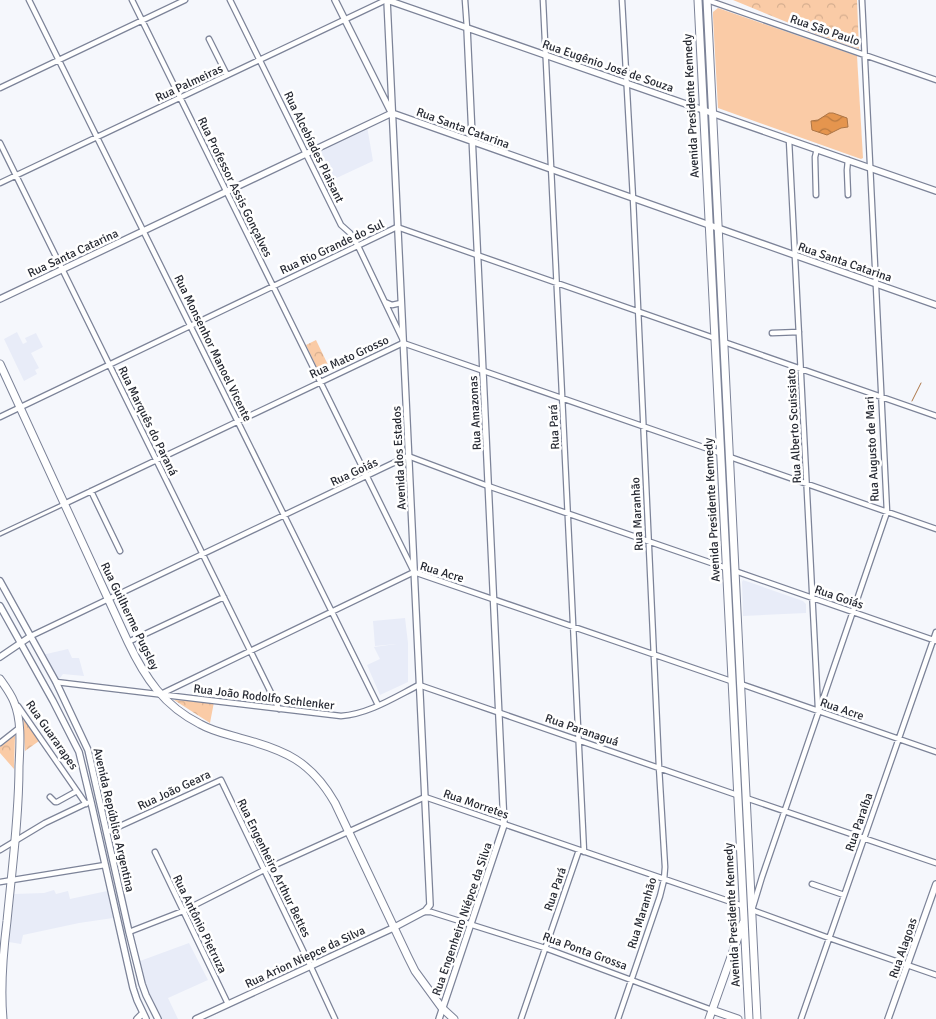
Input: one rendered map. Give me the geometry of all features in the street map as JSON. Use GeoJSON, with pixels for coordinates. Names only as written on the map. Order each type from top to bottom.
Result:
{"type":"FeatureCollection","features":[{"type":"Feature","properties":{"kind":"main road","name":"Avenida Presidente Kennedy"},"geometry":{"type":"LineString","coordinates":[[698,0],[744,920],[741,939],[749,1019]]}},
{"type":"Feature","properties":{"kind":"main road","name":"Avenida Presidente Kennedy"},"geometry":{"type":"LineString","coordinates":[[707,0],[757,1019]]}},
{"type":"Feature","properties":{"kind":"main road"},"geometry":{"type":"LineString","coordinates":[[706,167],[708,164],[711,164],[715,168]]}},
{"type":"Feature","properties":{"kind":"main road","name":"Rua Guilherme Pugsley"},"geometry":{"type":"LineString","coordinates":[[0,364],[142,670],[160,694],[181,713],[218,732],[273,748],[300,762],[315,775],[335,803],[415,971],[442,1008],[454,1019]]}},
{"type":"Feature","properties":{"kind":"main road"},"geometry":{"type":"LineString","coordinates":[[723,511],[732,514]]}},
{"type":"Feature","properties":{"kind":"main road","name":"Rua Guararapes"},"geometry":{"type":"LineString","coordinates":[[0,679],[14,701]]}},
{"type":"Feature","properties":{"kind":"main road"},"geometry":{"type":"LineString","coordinates":[[3,1019],[1,1012],[1,974],[15,842],[19,777],[19,728],[14,701]]}},
{"type":"Feature","properties":{"kind":"main road"},"geometry":{"type":"LineString","coordinates":[[733,712],[742,712]]}},
{"type":"Feature","properties":{"kind":"main road"},"geometry":{"type":"LineString","coordinates":[[708,1019],[741,939],[753,938]]}},
{"type":"Feature","properties":{"kind":"main road","name":"Rua Ponta Grossa"},"geometry":{"type":"LineString","coordinates":[[712,1010],[738,1019]]}},
{"type":"Feature","properties":{"kind":"street","name":"Rua Monsenhor Manoel Vicente"},"geometry":{"type":"LineString","coordinates":[[29,0],[378,705]]}},
{"type":"Feature","properties":{"kind":"street","name":"Rua Professor Assis Gonçalves"},"geometry":{"type":"LineString","coordinates":[[132,0],[414,572]]}},
{"type":"Feature","properties":{"kind":"street"},"geometry":{"type":"LineString","coordinates":[[0,88],[185,0]]}},
{"type":"Feature","properties":{"kind":"street","name":"Rua Alcebíades Plaisant"},"geometry":{"type":"LineString","coordinates":[[230,0],[341,225],[350,233],[358,246],[403,341]]}},
{"type":"Feature","properties":{"kind":"street"},"geometry":{"type":"LineString","coordinates":[[335,0],[392,113]]}},
{"type":"Feature","properties":{"kind":"street","name":"Rua Palmeiras"},"geometry":{"type":"LineString","coordinates":[[0,183],[387,0]]}},
{"type":"Feature","properties":{"kind":"street","name":"Rua Eugênio José de Souza"},"geometry":{"type":"LineString","coordinates":[[387,0],[936,191]]}},
{"type":"Feature","properties":{"kind":"street","name":"Avenida dos Estados"},"geometry":{"type":"LineString","coordinates":[[387,0],[430,902],[429,907],[423,912]]}},
{"type":"Feature","properties":{"kind":"street","name":"Rua Amazonas"},"geometry":{"type":"LineString","coordinates":[[465,0],[504,825]]}},
{"type":"Feature","properties":{"kind":"street","name":"Rua Pará"},"geometry":{"type":"LineString","coordinates":[[521,1019],[581,851],[579,740],[543,0]]}},
{"type":"Feature","properties":{"kind":"street","name":"Rua Maranhão"},"geometry":{"type":"LineString","coordinates":[[618,1019],[660,896],[664,880],[665,862],[653,654],[633,198],[622,0]]}},
{"type":"Feature","properties":{"kind":"street","name":"Rua São Paulo"},"geometry":{"type":"LineString","coordinates":[[707,0],[936,80]]}},
{"type":"Feature","properties":{"kind":"street","name":"Rua Augusto de Mari"},"geometry":{"type":"LineString","coordinates":[[752,910],[887,512],[862,0]]}},
{"type":"Feature","properties":{"kind":"street"},"geometry":{"type":"LineString","coordinates":[[209,39],[227,76]]}},
{"type":"Feature","properties":{"kind":"street","name":"Rua Santa Catarina"},"geometry":{"type":"LineString","coordinates":[[0,298],[392,113],[936,305]]}},
{"type":"Feature","properties":{"kind":"street","name":"Rua Alberto Scuissiato"},"geometry":{"type":"LineString","coordinates":[[789,140],[818,711]]}},
{"type":"Feature","properties":{"kind":"street","name":"Rua Marquês do Paraná"},"geometry":{"type":"LineString","coordinates":[[0,143],[279,709]]}},
{"type":"Feature","properties":{"kind":"street"},"geometry":{"type":"LineString","coordinates":[[816,195],[815,162],[817,149]]}},
{"type":"Feature","properties":{"kind":"street"},"geometry":{"type":"LineString","coordinates":[[848,160],[848,195]]}},
{"type":"Feature","properties":{"kind":"street","name":"Rua Rio Grande do Sul"},"geometry":{"type":"LineString","coordinates":[[0,417],[397,227],[714,338]]}},
{"type":"Feature","properties":{"kind":"street"},"geometry":{"type":"LineString","coordinates":[[384,301],[392,305],[401,303]]}},
{"type":"Feature","properties":{"kind":"street"},"geometry":{"type":"LineString","coordinates":[[772,333],[799,332]]}},
{"type":"Feature","properties":{"kind":"street","name":"Rua Mato Grosso"},"geometry":{"type":"LineString","coordinates":[[0,534],[403,341],[483,371],[720,453]]}},
{"type":"Feature","properties":{"kind":"street"},"geometry":{"type":"LineString","coordinates":[[724,342],[936,416]]}},
{"type":"Feature","properties":{"kind":"street"},"geometry":{"type":"LineString","coordinates":[[408,456],[488,486],[726,568]]}},
{"type":"Feature","properties":{"kind":"street","name":"Rua Goiás"},"geometry":{"type":"LineString","coordinates":[[31,636],[408,456]]}},
{"type":"Feature","properties":{"kind":"street"},"geometry":{"type":"LineString","coordinates":[[730,457],[936,529]]}},
{"type":"Feature","properties":{"kind":"street"},"geometry":{"type":"LineString","coordinates":[[91,491],[120,551]]}},
{"type":"Feature","properties":{"kind":"street","name":"Rua Goiás"},"geometry":{"type":"LineString","coordinates":[[735,571],[934,641]]}},
{"type":"Feature","properties":{"kind":"street","name":"Rua Acre"},"geometry":{"type":"LineString","coordinates":[[160,694],[414,572],[732,681]]}},
{"type":"Feature","properties":{"kind":"street","name":"Avenida República Argentina"},"geometry":{"type":"LineString","coordinates":[[0,581],[56,682],[88,750],[142,984],[158,1019]]}},
{"type":"Feature","properties":{"kind":"street"},"geometry":{"type":"LineString","coordinates":[[128,642],[224,597]]}},
{"type":"Feature","properties":{"kind":"street","name":"Avenida República Argentina"},"geometry":{"type":"LineString","coordinates":[[0,606],[79,752],[133,988],[145,1016]]}},
{"type":"Feature","properties":{"kind":"street","name":"Rua Paraíba"},"geometry":{"type":"LineString","coordinates":[[801,1019],[936,632]]}},
{"type":"Feature","properties":{"kind":"street"},"geometry":{"type":"LineString","coordinates":[[0,656],[31,636]]}},
{"type":"Feature","properties":{"kind":"street","name":"Rua João Rodolfo Schlenker"},"geometry":{"type":"LineString","coordinates":[[56,682],[341,716],[354,714],[378,705],[420,685]]}},
{"type":"Feature","properties":{"kind":"street","name":"Rua Acre"},"geometry":{"type":"LineString","coordinates":[[741,684],[936,752]]}},
{"type":"Feature","properties":{"kind":"street","name":"Rua Paranaguá"},"geometry":{"type":"LineString","coordinates":[[420,685],[737,795]]}},
{"type":"Feature","properties":{"kind":"street","name":"Rua Guararapes"},"geometry":{"type":"LineString","coordinates":[[14,701],[77,790],[89,802]]}},
{"type":"Feature","properties":{"kind":"street"},"geometry":{"type":"LineString","coordinates":[[0,743],[19,728]]}},
{"type":"Feature","properties":{"kind":"street","name":"Rua João Geara"},"geometry":{"type":"LineString","coordinates":[[107,832],[221,780]]}},
{"type":"Feature","properties":{"kind":"street","name":"Rua Engenheiro Arthur Bettes"},"geometry":{"type":"LineString","coordinates":[[221,780],[334,1019]]}},
{"type":"Feature","properties":{"kind":"street"},"geometry":{"type":"LineString","coordinates":[[50,797],[57,802],[77,790]]}},
{"type":"Feature","properties":{"kind":"street","name":"Rua Morretes"},"geometry":{"type":"LineString","coordinates":[[129,932],[183,911],[264,870],[425,797],[743,906]]}},
{"type":"Feature","properties":{"kind":"street"},"geometry":{"type":"LineString","coordinates":[[746,798],[936,863]]}},
{"type":"Feature","properties":{"kind":"street"},"geometry":{"type":"LineString","coordinates":[[0,850],[45,823],[89,802]]}},
{"type":"Feature","properties":{"kind":"street","name":"Rua Engenheiro Niépce da Silva"},"geometry":{"type":"LineString","coordinates":[[439,1019],[504,825]]}},
{"type":"Feature","properties":{"kind":"street","name":"Rua Antônio Pietruza"},"geometry":{"type":"LineString","coordinates":[[155,852],[228,1004]]}},
{"type":"Feature","properties":{"kind":"street"},"geometry":{"type":"LineString","coordinates":[[0,882],[105,864]]}},
{"type":"Feature","properties":{"kind":"street"},"geometry":{"type":"LineString","coordinates":[[750,878],[762,877]]}},
{"type":"Feature","properties":{"kind":"street"},"geometry":{"type":"LineString","coordinates":[[812,884],[844,895]]}},
{"type":"Feature","properties":{"kind":"street","name":"Rua Alagoas"},"geometry":{"type":"LineString","coordinates":[[888,1019],[936,884]]}},
{"type":"Feature","properties":{"kind":"street"},"geometry":{"type":"LineString","coordinates":[[752,910],[936,974]]}},
{"type":"Feature","properties":{"kind":"street","name":"Rua Ponta Grossa"},"geometry":{"type":"LineString","coordinates":[[423,912],[471,924],[545,948],[712,1010]]}},
{"type":"Feature","properties":{"kind":"street","name":"Rua Arion Niepce da Silva"},"geometry":{"type":"LineString","coordinates":[[196,1019],[393,928],[423,912]]}},
{"type":"Feature","properties":{"kind":"street"},"geometry":{"type":"LineString","coordinates":[[137,1019],[145,1016]]}},
{"type":"Feature","properties":{"kind":"shaded area"},"geometry":{"type":"Polygon","coordinates":[[[367,126],[373,161],[328,182],[313,154],[367,126]]]}},
{"type":"Feature","properties":{"kind":"shaded area"},"geometry":{"type":"Polygon","coordinates":[[[17,332],[23,344],[27,342],[25,338],[36,333],[43,347],[31,353],[39,368],[35,370],[37,374],[24,381],[4,339],[17,332]]]}},
{"type":"Feature","properties":{"kind":"shaded area"},"geometry":{"type":"Polygon","coordinates":[[[743,580],[803,601],[806,604],[806,613],[743,616],[743,580]]]}},
{"type":"Feature","properties":{"kind":"shaded area"},"geometry":{"type":"Polygon","coordinates":[[[405,618],[408,643],[408,682],[380,695],[367,665],[380,659],[374,647],[396,644],[375,646],[373,621],[405,618]]]}},
{"type":"Feature","properties":{"kind":"shaded area"},"geometry":{"type":"Polygon","coordinates":[[[68,649],[72,658],[79,658],[84,676],[63,674],[60,678],[57,678],[42,655],[68,649]]]}},
{"type":"Feature","properties":{"kind":"shaded area"},"geometry":{"type":"Polygon","coordinates":[[[54,890],[56,894],[68,891],[70,899],[107,891],[113,918],[23,935],[21,944],[9,942],[14,894],[44,893],[54,890]]]}},
{"type":"Feature","properties":{"kind":"shaded area"},"geometry":{"type":"Polygon","coordinates":[[[189,943],[208,980],[168,998],[178,1019],[161,1019],[147,990],[140,961],[189,943]]]}},
{"type":"Feature","properties":{"kind":"green space"},"geometry":{"type":"Polygon","coordinates":[[[733,0],[857,0],[859,49],[816,34],[733,0]]]}},
{"type":"Feature","properties":{"kind":"green space"},"geometry":{"type":"Polygon","coordinates":[[[718,8],[857,56],[863,158],[861,159],[718,108],[713,12],[718,8]]]}},
{"type":"Feature","properties":{"kind":"green space"},"geometry":{"type":"Polygon","coordinates":[[[316,340],[330,369],[320,374],[306,345],[316,340]]]}},
{"type":"Feature","properties":{"kind":"green space"},"geometry":{"type":"Polygon","coordinates":[[[174,700],[214,702],[210,723],[174,700]]]}},
{"type":"Feature","properties":{"kind":"green space"},"geometry":{"type":"Polygon","coordinates":[[[23,715],[39,741],[25,751],[23,715]]]}},
{"type":"Feature","properties":{"kind":"green space"},"geometry":{"type":"Polygon","coordinates":[[[15,735],[14,769],[0,753],[0,747],[15,735]]]}},
{"type":"Feature","properties":{"kind":"water"},"geometry":{"type":"Polygon","coordinates":[[[829,113],[847,118],[848,127],[841,128],[827,135],[812,130],[811,121],[818,120],[829,113]]]}},
{"type":"Feature","properties":{"kind":"waterway"},"geometry":{"type":"LineString","coordinates":[[912,401],[921,383]]}}]}
